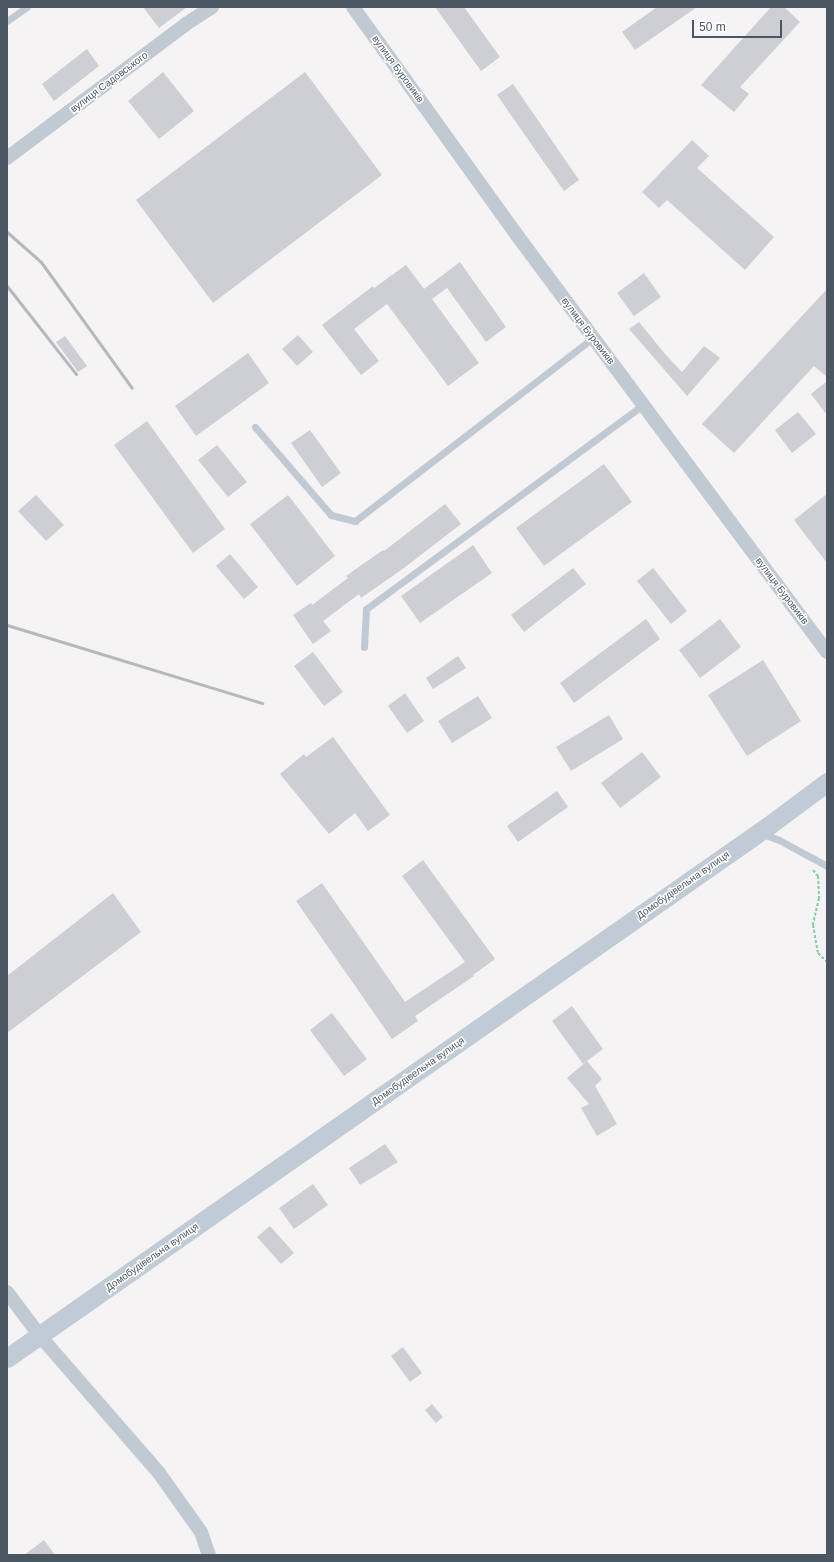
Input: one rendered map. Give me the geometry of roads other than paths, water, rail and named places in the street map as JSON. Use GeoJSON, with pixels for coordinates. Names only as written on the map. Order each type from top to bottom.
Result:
{"type":"FeatureCollection","features":[{"type":"Feature","properties":{"kind":"street","name":"вулиця Садовського"},"geometry":{"type":"LineString","coordinates":[[7,158],[186,24],[212,7]]}},
{"type":"Feature","properties":{"kind":"street","name":"вулиця Буровиків"},"geometry":{"type":"LineString","coordinates":[[353,7],[519,238],[827,652]]}},
{"type":"Feature","properties":{"kind":"street","name":"Домобудівельна вулиця"},"geometry":{"type":"LineString","coordinates":[[7,1358],[758,832],[827,782]]}},
{"type":"Feature","properties":{"kind":"street"},"geometry":{"type":"LineString","coordinates":[[7,1292],[40,1336],[159,1473],[201,1532],[209,1555]]}},
{"type":"Feature","properties":{"kind":"lane"},"geometry":{"type":"LineString","coordinates":[[7,22],[27,7]]}},
{"type":"Feature","properties":{"kind":"lane"},"geometry":{"type":"LineString","coordinates":[[255,427],[331,515],[355,521],[593,338]]}},
{"type":"Feature","properties":{"kind":"lane"},"geometry":{"type":"LineString","coordinates":[[364,646],[366,609],[643,405]]}},
{"type":"Feature","properties":{"kind":"lane"},"geometry":{"type":"LineString","coordinates":[[758,832],[779,840],[827,866]]}},
{"type":"Feature","properties":{"kind":"railway"},"geometry":{"type":"LineString","coordinates":[[7,232],[41,262],[132,388]]}},
{"type":"Feature","properties":{"kind":"railway"},"geometry":{"type":"LineString","coordinates":[[7,286],[76,374]]}},
{"type":"Feature","properties":{"kind":"railway"},"geometry":{"type":"LineString","coordinates":[[7,625],[262,703]]}}]}
